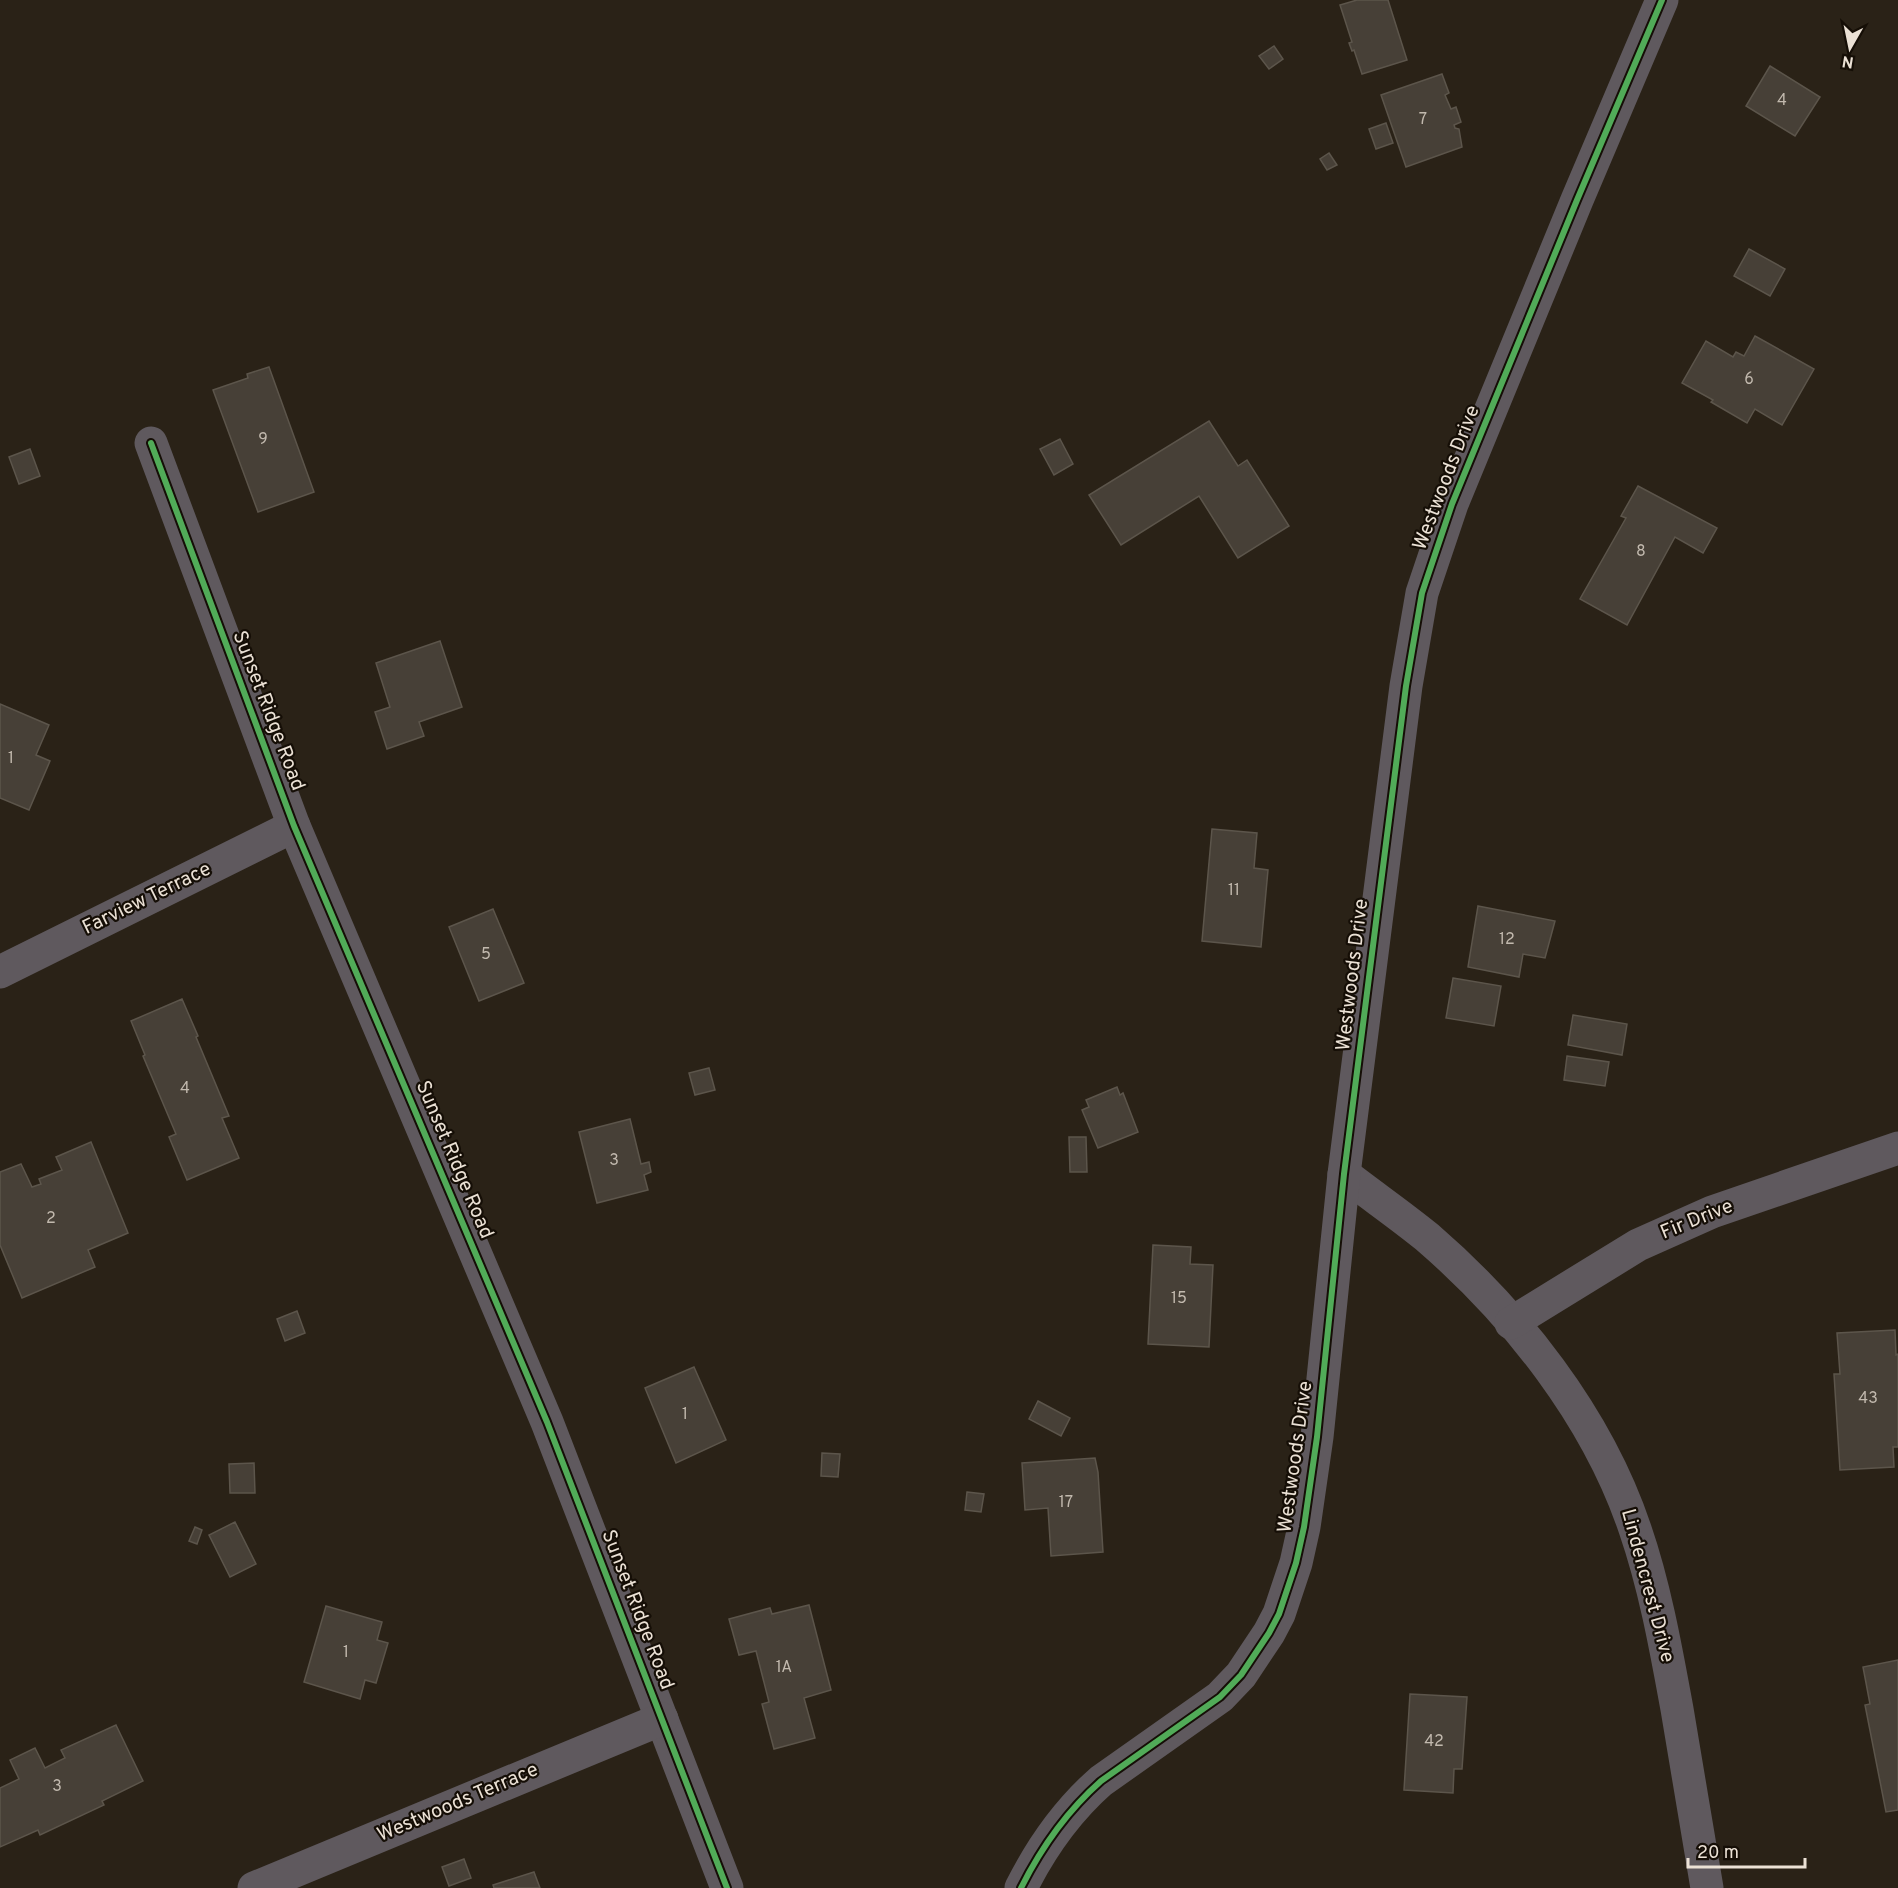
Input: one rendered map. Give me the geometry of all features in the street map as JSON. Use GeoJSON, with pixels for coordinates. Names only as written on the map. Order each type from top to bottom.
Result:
{"type":"FeatureCollection","features":[{"type":"Feature","properties":{"kind":"street","name":"Westwoods Drive"},"geometry":{"type":"LineString","coordinates":[[1021,1888],[1069,1812],[1101,1781],[1220,1697],[1241,1675],[1279,1614],[1296,1563],[1310,1493],[1344,1174],[1406,686],[1422,593],[1452,504],[1662,0]]}},
{"type":"Feature","properties":{"kind":"street","name":"Sunset Ridge Road"},"geometry":{"type":"LineString","coordinates":[[151,443],[294,826],[547,1422],[727,1888]]}},
{"type":"Feature","properties":{"kind":"street","name":"Farview Terrace"},"geometry":{"type":"LineString","coordinates":[[0,972],[294,826]]}},
{"type":"Feature","properties":{"kind":"street","name":"Fir Drive"},"geometry":{"type":"LineString","coordinates":[[1511,1323],[1638,1245],[1712,1212],[1898,1148]]}},
{"type":"Feature","properties":{"kind":"street","name":"Lindencrest Drive"},"geometry":{"type":"LineString","coordinates":[[1344,1174],[1427,1238],[1479,1287],[1544,1362],[1582,1418],[1611,1472],[1635,1529],[1656,1603],[1668,1657],[1707,1888]]}},
{"type":"Feature","properties":{"kind":"street","name":"Westwoods Terrace"},"geometry":{"type":"LineString","coordinates":[[254,1888],[662,1719]]}},
{"type":"Feature","properties":{"kind":"building"},"geometry":{"type":"Polygon","coordinates":[[[1357,0],[1388,0],[1407,60],[1362,74],[1354,50],[1352,51],[1349,43],[1352,42],[1340,5],[1357,0]]]}},
{"type":"Feature","properties":{"kind":"building"},"geometry":{"type":"Polygon","coordinates":[[[1274,46],[1283,59],[1269,69],[1259,56],[1274,46]]]}},
{"type":"Feature","properties":{"kind":"building"},"geometry":{"type":"Polygon","coordinates":[[[1770,66],[1820,97],[1795,136],[1746,106],[1770,66]]]}},
{"type":"Feature","properties":{"kind":"building"},"geometry":{"type":"Polygon","coordinates":[[[1442,74],[1449,93],[1445,95],[1451,109],[1456,107],[1461,122],[1454,125],[1459,129],[1462,147],[1406,167],[1381,95],[1442,74]]]}},
{"type":"Feature","properties":{"kind":"building"},"geometry":{"type":"Polygon","coordinates":[[[1386,123],[1393,143],[1376,149],[1369,129],[1386,123]]]}},
{"type":"Feature","properties":{"kind":"building"},"geometry":{"type":"Polygon","coordinates":[[[1329,153],[1337,165],[1327,170],[1320,159],[1329,153]]]}},
{"type":"Feature","properties":{"kind":"building"},"geometry":{"type":"Polygon","coordinates":[[[1749,249],[1785,269],[1770,296],[1734,276],[1749,249]]]}},
{"type":"Feature","properties":{"kind":"building"},"geometry":{"type":"Polygon","coordinates":[[[1755,336],[1814,369],[1782,425],[1755,409],[1747,423],[1682,383],[1706,341],[1733,357],[1736,352],[1744,356],[1755,336]]]}},
{"type":"Feature","properties":{"kind":"building"},"geometry":{"type":"Polygon","coordinates":[[[269,367],[314,492],[258,512],[213,390],[248,378],[247,374],[269,367]]]}},
{"type":"Feature","properties":{"kind":"building"},"geometry":{"type":"Polygon","coordinates":[[[1209,421],[1238,466],[1247,460],[1289,526],[1238,558],[1199,496],[1121,545],[1089,495],[1209,421]]]}},
{"type":"Feature","properties":{"kind":"building"},"geometry":{"type":"Polygon","coordinates":[[[1060,439],[1073,464],[1054,475],[1040,449],[1060,439]]]}},
{"type":"Feature","properties":{"kind":"building"},"geometry":{"type":"Polygon","coordinates":[[[30,449],[40,476],[19,484],[9,457],[30,449]]]}},
{"type":"Feature","properties":{"kind":"building"},"geometry":{"type":"Polygon","coordinates":[[[1638,486],[1717,528],[1703,553],[1675,537],[1627,625],[1580,599],[1626,518],[1621,516],[1638,486]]]}},
{"type":"Feature","properties":{"kind":"building"},"geometry":{"type":"Polygon","coordinates":[[[440,641],[462,707],[419,722],[424,736],[387,749],[375,712],[390,707],[376,663],[440,641]]]}},
{"type":"Feature","properties":{"kind":"building"},"geometry":{"type":"Polygon","coordinates":[[[0,704],[49,725],[36,755],[50,761],[29,810],[0,798],[0,704]]]}},
{"type":"Feature","properties":{"kind":"building"},"geometry":{"type":"Polygon","coordinates":[[[1212,829],[1257,833],[1254,868],[1268,870],[1261,947],[1202,941],[1212,829]]]}},
{"type":"Feature","properties":{"kind":"building"},"geometry":{"type":"Polygon","coordinates":[[[1478,906],[1555,921],[1545,958],[1523,954],[1519,977],[1468,967],[1478,906]]]}},
{"type":"Feature","properties":{"kind":"building"},"geometry":{"type":"Polygon","coordinates":[[[493,909],[524,983],[479,1001],[449,927],[493,909]]]}},
{"type":"Feature","properties":{"kind":"building"},"geometry":{"type":"Polygon","coordinates":[[[1453,978],[1501,986],[1494,1026],[1446,1018],[1453,978]]]}},
{"type":"Feature","properties":{"kind":"building"},"geometry":{"type":"Polygon","coordinates":[[[182,999],[229,1116],[222,1118],[239,1158],[187,1180],[169,1137],[176,1134],[143,1056],[145,1055],[131,1021],[182,999]]]}},
{"type":"Feature","properties":{"kind":"building"},"geometry":{"type":"Polygon","coordinates":[[[1573,1015],[1627,1024],[1622,1055],[1568,1045],[1573,1015]]]}},
{"type":"Feature","properties":{"kind":"building"},"geometry":{"type":"Polygon","coordinates":[[[1567,1056],[1609,1062],[1605,1086],[1564,1080],[1567,1056]]]}},
{"type":"Feature","properties":{"kind":"building"},"geometry":{"type":"Polygon","coordinates":[[[709,1068],[715,1090],[695,1095],[689,1073],[709,1068]]]}},
{"type":"Feature","properties":{"kind":"building"},"geometry":{"type":"Polygon","coordinates":[[[1117,1087],[1120,1095],[1123,1093],[1138,1132],[1098,1148],[1082,1110],[1089,1107],[1086,1100],[1117,1087]]]}},
{"type":"Feature","properties":{"kind":"building"},"geometry":{"type":"Polygon","coordinates":[[[630,1119],[641,1164],[649,1162],[651,1172],[644,1175],[648,1190],[597,1203],[579,1132],[630,1119]]]}},
{"type":"Feature","properties":{"kind":"building"},"geometry":{"type":"Polygon","coordinates":[[[1069,1137],[1086,1137],[1087,1172],[1070,1172],[1069,1137]]]}},
{"type":"Feature","properties":{"kind":"building"},"geometry":{"type":"Polygon","coordinates":[[[91,1142],[128,1233],[88,1250],[95,1267],[22,1298],[0,1245],[0,1172],[21,1164],[32,1187],[41,1184],[39,1179],[62,1170],[56,1157],[91,1142]]]}},
{"type":"Feature","properties":{"kind":"building"},"geometry":{"type":"Polygon","coordinates":[[[1153,1245],[1191,1247],[1190,1264],[1213,1265],[1209,1347],[1148,1344],[1153,1245]]]}},
{"type":"Feature","properties":{"kind":"building"},"geometry":{"type":"Polygon","coordinates":[[[297,1311],[305,1333],[285,1341],[277,1319],[297,1311]]]}},
{"type":"Feature","properties":{"kind":"building"},"geometry":{"type":"Polygon","coordinates":[[[1895,1330],[1896,1355],[1898,1354],[1898,1447],[1893,1447],[1894,1467],[1840,1470],[1834,1374],[1840,1374],[1837,1333],[1895,1330]]]}},
{"type":"Feature","properties":{"kind":"building"},"geometry":{"type":"Polygon","coordinates":[[[694,1367],[726,1440],[676,1463],[645,1388],[694,1367]]]}},
{"type":"Feature","properties":{"kind":"building"},"geometry":{"type":"Polygon","coordinates":[[[1038,1401],[1070,1418],[1061,1436],[1029,1419],[1038,1401]]]}},
{"type":"Feature","properties":{"kind":"building"},"geometry":{"type":"Polygon","coordinates":[[[822,1453],[840,1454],[838,1477],[821,1476],[822,1453]]]}},
{"type":"Feature","properties":{"kind":"building"},"geometry":{"type":"Polygon","coordinates":[[[1095,1458],[1098,1472],[1103,1552],[1051,1556],[1048,1508],[1025,1510],[1022,1463],[1095,1458]]]}},
{"type":"Feature","properties":{"kind":"building"},"geometry":{"type":"Polygon","coordinates":[[[254,1463],[255,1493],[230,1493],[229,1464],[254,1463]]]}},
{"type":"Feature","properties":{"kind":"building"},"geometry":{"type":"Polygon","coordinates":[[[967,1492],[984,1494],[981,1512],[965,1510],[967,1492]]]}},
{"type":"Feature","properties":{"kind":"building"},"geometry":{"type":"Polygon","coordinates":[[[235,1522],[256,1564],[230,1577],[209,1535],[235,1522]]]}},
{"type":"Feature","properties":{"kind":"building"},"geometry":{"type":"Polygon","coordinates":[[[195,1527],[202,1530],[197,1544],[189,1541],[195,1527]]]}},
{"type":"Feature","properties":{"kind":"building"},"geometry":{"type":"Polygon","coordinates":[[[809,1605],[831,1690],[804,1698],[815,1738],[774,1749],[762,1704],[769,1702],[756,1651],[739,1655],[729,1619],[770,1608],[772,1614],[809,1605]]]}},
{"type":"Feature","properties":{"kind":"building"},"geometry":{"type":"Polygon","coordinates":[[[326,1606],[382,1622],[377,1640],[388,1643],[376,1683],[365,1680],[360,1699],[304,1682],[326,1606]]]}},
{"type":"Feature","properties":{"kind":"building"},"geometry":{"type":"Polygon","coordinates":[[[1898,1660],[1898,1810],[1886,1812],[1865,1705],[1870,1704],[1863,1667],[1898,1660]]]}},
{"type":"Feature","properties":{"kind":"building"},"geometry":{"type":"Polygon","coordinates":[[[1410,1694],[1467,1697],[1462,1769],[1454,1769],[1453,1793],[1404,1790],[1410,1694]]]}},
{"type":"Feature","properties":{"kind":"building"},"geometry":{"type":"Polygon","coordinates":[[[116,1725],[143,1781],[102,1801],[104,1805],[40,1835],[38,1830],[0,1847],[0,1788],[19,1779],[10,1760],[35,1748],[45,1768],[65,1758],[61,1750],[116,1725]]]}},
{"type":"Feature","properties":{"kind":"building"},"geometry":{"type":"Polygon","coordinates":[[[464,1859],[471,1878],[449,1886],[442,1867],[464,1859]]]}},
{"type":"Feature","properties":{"kind":"building"},"geometry":{"type":"Polygon","coordinates":[[[534,1872],[540,1888],[494,1888],[493,1885],[534,1872]]]}},
{"type":"Feature","properties":{"kind":"cycle path"},"geometry":{"type":"LineString","coordinates":[[1021,1888],[1046,1844],[1077,1805],[1101,1781],[1220,1697],[1241,1675],[1279,1614],[1296,1563],[1304,1527],[1317,1437],[1344,1174],[1406,686],[1422,593],[1452,504],[1662,0]]}},
{"type":"Feature","properties":{"kind":"cycle path"},"geometry":{"type":"LineString","coordinates":[[151,443],[294,826],[547,1422],[727,1888]]}}]}
